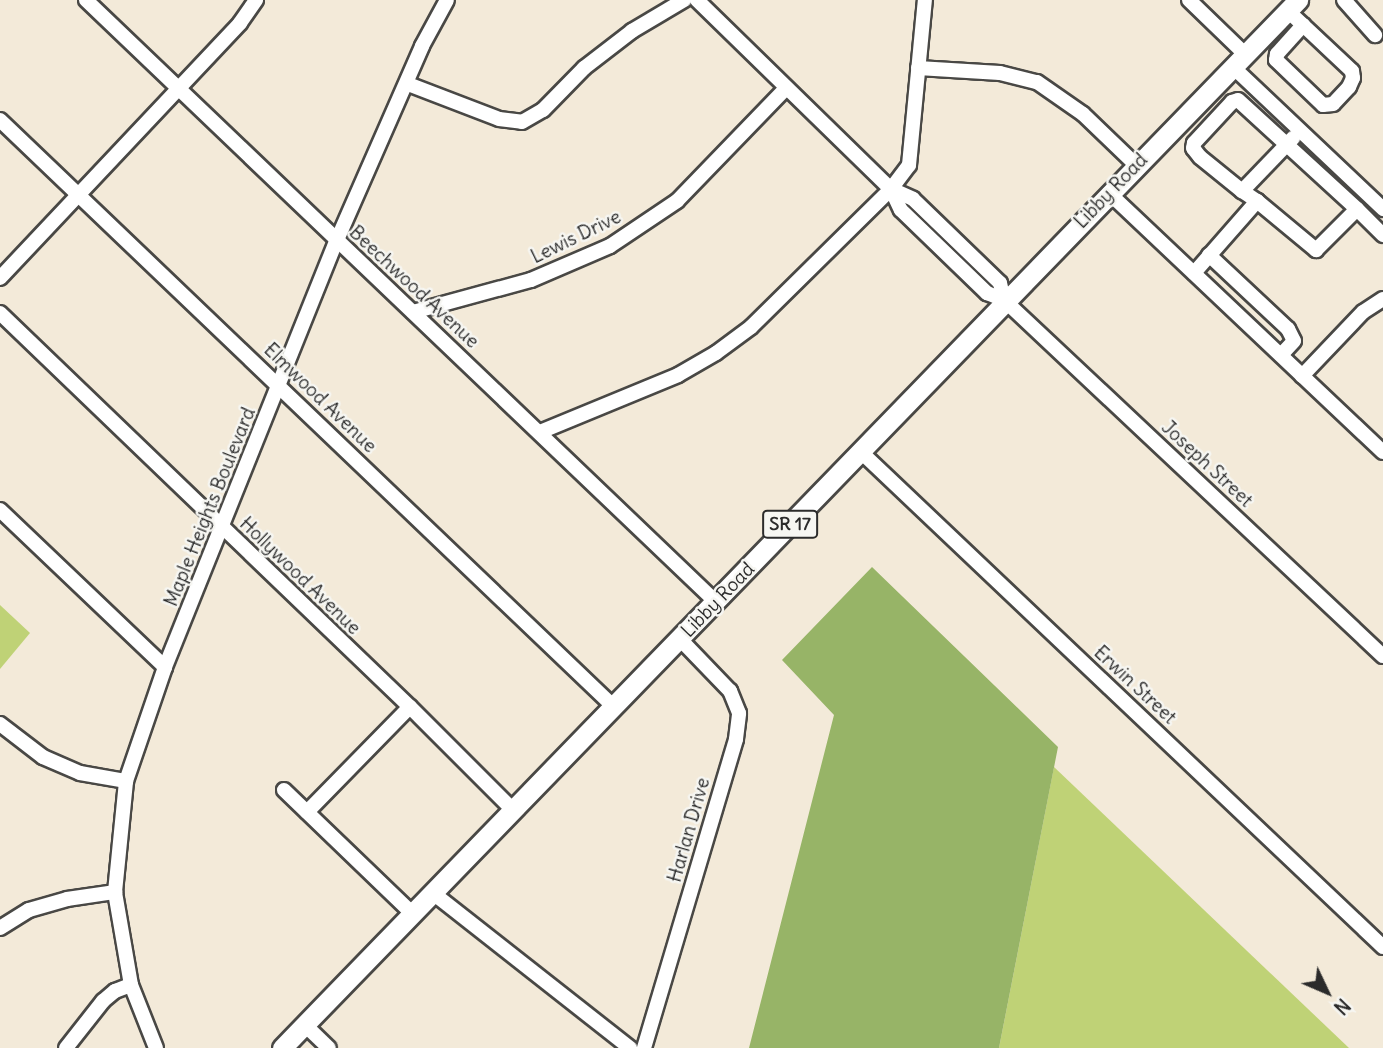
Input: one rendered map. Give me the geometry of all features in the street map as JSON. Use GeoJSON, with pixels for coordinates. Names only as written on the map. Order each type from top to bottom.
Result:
{"type":"FeatureCollection","features":[{"type":"Feature","properties":{"kind":"main road","name":"Libby Road"},"geometry":{"type":"LineString","coordinates":[[282,1048],[716,602],[1004,300],[1293,6]]}},
{"type":"Feature","properties":{"kind":"street","name":"Beechwood Avenue"},"geometry":{"type":"LineString","coordinates":[[86,0],[716,602]]}},
{"type":"Feature","properties":{"kind":"street"},"geometry":{"type":"LineString","coordinates":[[0,278],[179,90],[240,23],[256,0]]}},
{"type":"Feature","properties":{"kind":"street","name":"Maple Heights Boulevard"},"geometry":{"type":"LineString","coordinates":[[156,1048],[131,985],[115,892],[126,781],[165,667],[337,240],[422,46],[447,0]]}},
{"type":"Feature","properties":{"kind":"street"},"geometry":{"type":"LineString","coordinates":[[408,83],[499,119],[522,122],[543,110],[584,68],[632,31],[684,0]]}},
{"type":"Feature","properties":{"kind":"street","name":"Joseph Street"},"geometry":{"type":"LineString","coordinates":[[697,0],[891,189],[913,200],[998,281],[1004,300],[1383,656]]}},
{"type":"Feature","properties":{"kind":"street"},"geometry":{"type":"LineString","coordinates":[[540,432],[667,380],[716,353],[751,327],[891,189],[909,165],[925,0]]}},
{"type":"Feature","properties":{"kind":"street"},"geometry":{"type":"LineString","coordinates":[[1189,0],[1300,131],[1383,209]]}},
{"type":"Feature","properties":{"kind":"street"},"geometry":{"type":"LineString","coordinates":[[1344,0],[1375,35]]}},
{"type":"Feature","properties":{"kind":"street"},"geometry":{"type":"LineString","coordinates":[[1293,6],[1303,25],[1352,71],[1353,78],[1349,88],[1334,104],[1322,105],[1276,60],[1277,54],[1303,25]]}},
{"type":"Feature","properties":{"kind":"street"},"geometry":{"type":"LineString","coordinates":[[918,68],[1000,73],[1037,82],[1083,114],[1136,166]]}},
{"type":"Feature","properties":{"kind":"street","name":"Lewis Drive"},"geometry":{"type":"LineString","coordinates":[[413,312],[531,280],[610,246],[677,201],[786,88]]}},
{"type":"Feature","properties":{"kind":"street"},"geometry":{"type":"LineString","coordinates":[[1357,209],[1316,250],[1200,157],[1193,148],[1194,143],[1231,102],[1241,101],[1357,209],[1383,235]]}},
{"type":"Feature","properties":{"kind":"street","name":"Elmwood Avenue"},"geometry":{"type":"LineString","coordinates":[[0,120],[613,706]]}},
{"type":"Feature","properties":{"kind":"street"},"geometry":{"type":"LineString","coordinates":[[1242,191],[1300,131]]}},
{"type":"Feature","properties":{"kind":"street"},"geometry":{"type":"LineString","coordinates":[[1109,193],[1383,452]]}},
{"type":"Feature","properties":{"kind":"street"},"geometry":{"type":"LineString","coordinates":[[1194,273],[1257,201]]}},
{"type":"Feature","properties":{"kind":"street"},"geometry":{"type":"LineString","coordinates":[[1209,255],[1289,329],[1294,341],[1281,355]]}},
{"type":"Feature","properties":{"kind":"street"},"geometry":{"type":"LineString","coordinates":[[1302,376],[1363,312],[1383,299]]}},
{"type":"Feature","properties":{"kind":"street","name":"Hollywood Avenue"},"geometry":{"type":"LineString","coordinates":[[0,313],[410,707],[512,809]]}},
{"type":"Feature","properties":{"kind":"street","name":"Erwin Street"},"geometry":{"type":"LineString","coordinates":[[860,452],[1383,947]]}},
{"type":"Feature","properties":{"kind":"street"},"geometry":{"type":"LineString","coordinates":[[0,510],[165,667]]}},
{"type":"Feature","properties":{"kind":"street","name":"Harlan Drive"},"geometry":{"type":"LineString","coordinates":[[644,1048],[736,739],[738,713],[730,691],[680,639]]}},
{"type":"Feature","properties":{"kind":"street"},"geometry":{"type":"LineString","coordinates":[[307,812],[410,707]]}},
{"type":"Feature","properties":{"kind":"street"},"geometry":{"type":"LineString","coordinates":[[0,724],[43,758],[80,773],[126,781]]}},
{"type":"Feature","properties":{"kind":"street"},"geometry":{"type":"LineString","coordinates":[[284,790],[413,914]]}},
{"type":"Feature","properties":{"kind":"street"},"geometry":{"type":"LineString","coordinates":[[0,928],[29,910],[67,899],[115,892]]}},
{"type":"Feature","properties":{"kind":"street"},"geometry":{"type":"LineString","coordinates":[[433,893],[630,1048]]}},
{"type":"Feature","properties":{"kind":"street"},"geometry":{"type":"LineString","coordinates":[[66,1048],[103,1001],[115,991],[131,985]]}},
{"type":"Feature","properties":{"kind":"street"},"geometry":{"type":"LineString","coordinates":[[305,1025],[329,1048]]}},
{"type":"Feature","properties":{"kind":"green space"},"geometry":{"type":"Polygon","coordinates":[[[872,567],[1058,747],[999,1048],[749,1048],[834,715],[782,660],[872,567]]]}},
{"type":"Feature","properties":{"kind":"green space"},"geometry":{"type":"Polygon","coordinates":[[[0,605],[30,633],[0,669],[0,605]]]}},
{"type":"Feature","properties":{"kind":"green space"},"geometry":{"type":"Polygon","coordinates":[[[1054,767],[1349,1048],[999,1048],[1054,767]]]}}]}
